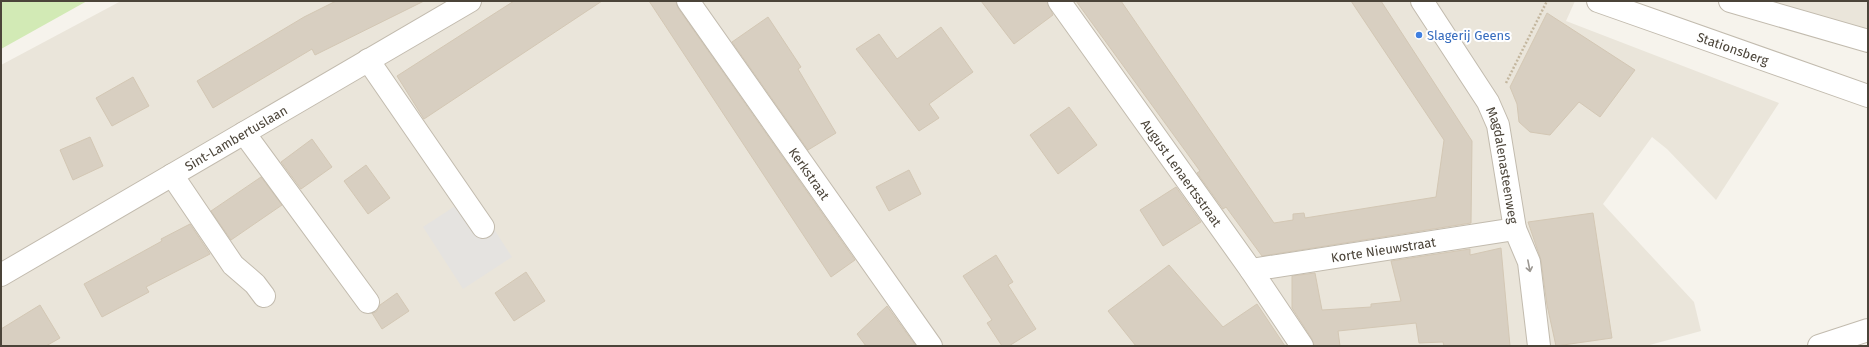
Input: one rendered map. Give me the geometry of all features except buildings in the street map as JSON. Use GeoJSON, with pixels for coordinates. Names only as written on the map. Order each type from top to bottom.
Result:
{"type":"FeatureCollection","features":[{"type":"Feature","properties":{"kind":"street","name":"Sint-Lambertuslaan"},"geometry":{"type":"LineString","coordinates":[[1,275],[470,1]]}},
{"type":"Feature","properties":{"kind":"street","name":"Kerkstraat"},"geometry":{"type":"LineString","coordinates":[[688,1],[931,346]]}},
{"type":"Feature","properties":{"kind":"street","name":"August Lenaertsstraat"},"geometry":{"type":"LineString","coordinates":[[1058,1],[1251,270],[1302,346]]}},
{"type":"Feature","properties":{"kind":"street","name":"Magdalenasteenweg"},"geometry":{"type":"LineString","coordinates":[[1422,1],[1488,102],[1498,125],[1515,229],[1529,262],[1539,346]]}},
{"type":"Feature","properties":{"kind":"street","name":"Stationsberg"},"geometry":{"type":"LineString","coordinates":[[1598,1],[1868,96]]}},
{"type":"Feature","properties":{"kind":"street"},"geometry":{"type":"LineString","coordinates":[[1730,1],[1868,41]]}},
{"type":"Feature","properties":{"kind":"street"},"geometry":{"type":"LineString","coordinates":[[368,60],[483,227]]}},
{"type":"Feature","properties":{"kind":"street"},"geometry":{"type":"LineString","coordinates":[[244,133],[368,302]]}},
{"type":"Feature","properties":{"kind":"street"},"geometry":{"type":"LineString","coordinates":[[172,175],[233,265],[255,284],[264,296]]}},
{"type":"Feature","properties":{"kind":"street","name":"Korte Nieuwstraat"},"geometry":{"type":"LineString","coordinates":[[1251,270],[1515,229]]}},
{"type":"Feature","properties":{"kind":"street"},"geometry":{"type":"LineString","coordinates":[[1819,346],[1868,330]]}},
{"type":"Feature","properties":{"kind":"path"},"geometry":{"type":"LineString","coordinates":[[1488,102],[1504,86],[1547,1]]}},
{"type":"Feature","properties":{"kind":"shaded area"},"geometry":{"type":"Polygon","coordinates":[[[121,1],[1575,1],[1566,21],[1779,103],[1716,200],[1667,149],[1652,137],[1603,204],[1694,302],[1701,331],[1646,346],[1,346],[1,65],[121,1]]]}},
{"type":"Feature","properties":{"kind":"shaded area"},"geometry":{"type":"Polygon","coordinates":[[[1757,1],[1868,1],[1868,33],[1757,1]]]}},
{"type":"Feature","properties":{"kind":"shaded area"},"geometry":{"type":"Polygon","coordinates":[[[472,195],[512,257],[463,289],[423,227],[472,195]]]}},
{"type":"Feature","properties":{"kind":"green space"},"geometry":{"type":"Polygon","coordinates":[[[1,1],[87,1],[1,49],[1,1]]]}},
{"type":"Feature","properties":{"kind":"place","name":"Slagerij Geens"},"geometry":{"type":"Point","coordinates":[1419,35]}}]}
